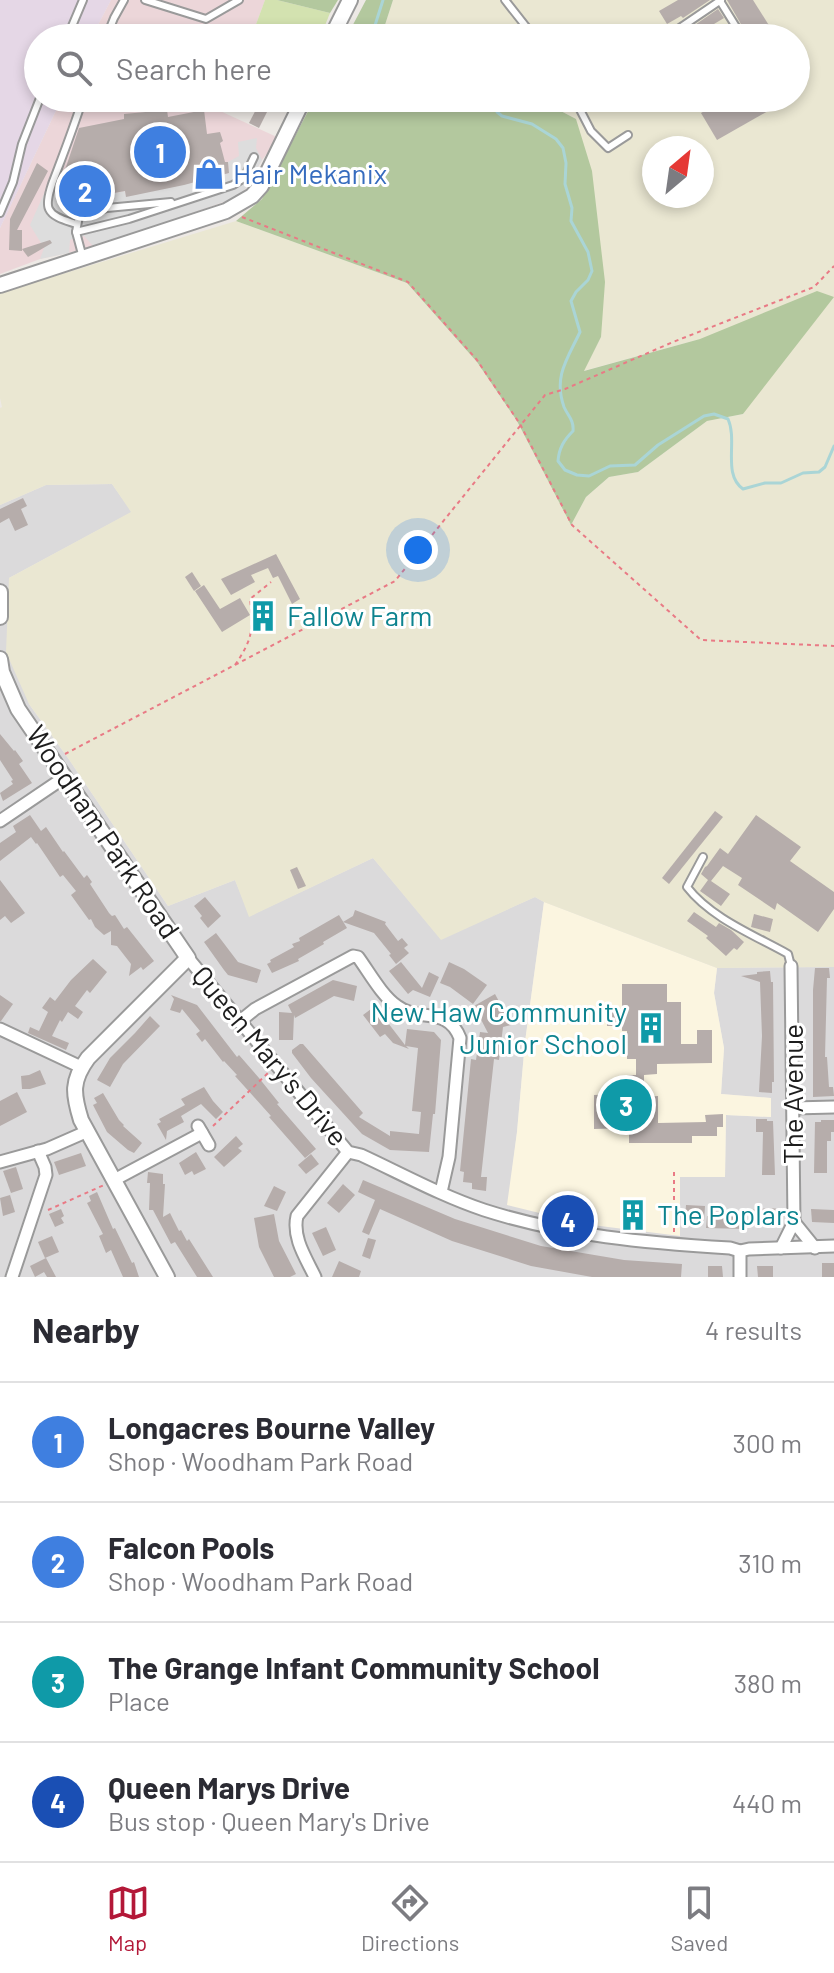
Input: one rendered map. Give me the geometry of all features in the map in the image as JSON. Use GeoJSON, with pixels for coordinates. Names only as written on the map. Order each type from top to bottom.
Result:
{"type":"FeatureCollection","features":[{"type":"Feature","properties":{"kind":"street"},"geometry":{"type":"LineString","coordinates":[[338,24],[350,0]]}},
{"type":"Feature","properties":{"kind":"street"},"geometry":{"type":"LineString","coordinates":[[0,285],[226,211],[252,196],[261,186],[297,112]]}},
{"type":"Feature","properties":{"kind":"street"},"geometry":{"type":"LineString","coordinates":[[0,592],[0,617]]}},
{"type":"Feature","properties":{"kind":"street","name":"Woodham Park Road"},"geometry":{"type":"LineString","coordinates":[[0,659],[2,672],[18,709],[188,958],[81,1067]]}},
{"type":"Feature","properties":{"kind":"street"},"geometry":{"type":"LineString","coordinates":[[0,821],[65,777]]}},
{"type":"Feature","properties":{"kind":"street"},"geometry":{"type":"LineString","coordinates":[[239,1022],[255,1009],[353,956],[358,957],[394,1005],[404,1011],[448,1020],[460,1038],[449,1157],[441,1192]]}},
{"type":"Feature","properties":{"kind":"street","name":"Queen Mary's Drive"},"geometry":{"type":"LineString","coordinates":[[188,958],[348,1152],[482,1209],[559,1230],[648,1243],[740,1251],[834,1246]]}},
{"type":"Feature","properties":{"kind":"street","name":"The Avenue"},"geometry":{"type":"LineString","coordinates":[[781,1248],[794,1222],[791,966]]}},
{"type":"Feature","properties":{"kind":"street"},"geometry":{"type":"LineString","coordinates":[[0,1029],[81,1067],[75,1083],[74,1099],[81,1120],[167,1277]]}},
{"type":"Feature","properties":{"kind":"street"},"geometry":{"type":"LineString","coordinates":[[793,1108],[834,1107]]}},
{"type":"Feature","properties":{"kind":"street"},"geometry":{"type":"LineString","coordinates":[[114,1180],[200,1130],[209,1145]]}},
{"type":"Feature","properties":{"kind":"street"},"geometry":{"type":"LineString","coordinates":[[0,1162],[88,1131]]}},
{"type":"Feature","properties":{"kind":"street"},"geometry":{"type":"LineString","coordinates":[[12,1277],[46,1175],[38,1151]]}},
{"type":"Feature","properties":{"kind":"street"},"geometry":{"type":"LineString","coordinates":[[315,1277],[296,1235],[297,1216],[348,1152]]}},
{"type":"Feature","properties":{"kind":"street"},"geometry":{"type":"LineString","coordinates":[[794,1222],[815,1248]]}},
{"type":"Feature","properties":{"kind":"street"},"geometry":{"type":"LineString","coordinates":[[740,1251],[740,1277]]}},
{"type":"Feature","properties":{"kind":"lane"},"geometry":{"type":"LineString","coordinates":[[73,24],[83,0]]}},
{"type":"Feature","properties":{"kind":"lane"},"geometry":{"type":"LineString","coordinates":[[112,24],[124,0]]}},
{"type":"Feature","properties":{"kind":"lane"},"geometry":{"type":"LineString","coordinates":[[145,0],[206,19],[239,0]]}},
{"type":"Feature","properties":{"kind":"lane"},"geometry":{"type":"LineString","coordinates":[[505,0],[524,24]]}},
{"type":"Feature","properties":{"kind":"lane"},"geometry":{"type":"LineString","coordinates":[[687,24],[721,0],[735,24]]}},
{"type":"Feature","properties":{"kind":"lane"},"geometry":{"type":"LineString","coordinates":[[0,213],[35,112]]}},
{"type":"Feature","properties":{"kind":"lane"},"geometry":{"type":"LineString","coordinates":[[78,112],[51,185],[48,202],[51,212],[76,228],[129,219],[233,185],[244,178],[254,157]]}},
{"type":"Feature","properties":{"kind":"lane"},"geometry":{"type":"LineString","coordinates":[[581,112],[591,131],[608,148],[628,135]]}},
{"type":"Feature","properties":{"kind":"lane"},"geometry":{"type":"LineString","coordinates":[[83,258],[76,228],[79,216],[107,208],[177,202]]}},
{"type":"Feature","properties":{"kind":"lane"},"geometry":{"type":"LineString","coordinates":[[703,857],[687,887],[696,900],[788,954],[791,966]]}},
{"type":"Feature","properties":{"kind":"path"},"geometry":{"type":"LineString","coordinates":[[226,211],[408,282],[477,360],[520,424],[572,525],[701,640],[834,646]]}},
{"type":"Feature","properties":{"kind":"path"},"geometry":{"type":"LineString","coordinates":[[53,760],[395,581],[545,395],[814,287],[834,266]]}},
{"type":"Feature","properties":{"kind":"path"},"geometry":{"type":"LineString","coordinates":[[234,667],[248,646],[253,623],[250,599],[271,582]]}},
{"type":"Feature","properties":{"kind":"path"},"geometry":{"type":"LineString","coordinates":[[200,1130],[216,1124],[276,1066]]}},
{"type":"Feature","properties":{"kind":"path"},"geometry":{"type":"LineString","coordinates":[[674,1172],[674,1237]]}},
{"type":"Feature","properties":{"kind":"path"},"geometry":{"type":"LineString","coordinates":[[32,1217],[114,1180]]}},
{"type":"Feature","properties":{"kind":"shaded area"},"geometry":{"type":"Polygon","coordinates":[[[0,0],[111,0],[98,24],[24,24],[24,112],[55,112],[0,228],[0,0]]]}},
{"type":"Feature","properties":{"kind":"shaded area"},"geometry":{"type":"Polygon","coordinates":[[[111,0],[265,0],[256,24],[98,24],[111,0]]]}},
{"type":"Feature","properties":{"kind":"shaded area"},"geometry":{"type":"Polygon","coordinates":[[[393,0],[834,0],[834,967],[717,968],[535,897],[441,940],[373,858],[249,917],[235,880],[168,906],[29,704],[6,652],[9,578],[131,512],[112,484],[46,485],[0,505],[0,293],[236,221],[407,283],[477,362],[517,421],[571,524],[586,497],[609,477],[638,472],[707,421],[744,414],[700,339],[583,371],[601,337],[576,119],[563,112],[810,112],[810,24],[385,24],[393,0]]]}},
{"type":"Feature","properties":{"kind":"shaded area"},"geometry":{"type":"Polygon","coordinates":[[[55,112],[222,112],[279,138],[245,189],[235,198],[94,247],[40,259],[0,274],[0,228],[55,112]]]}},
{"type":"Feature","properties":{"kind":"shaded area"},"geometry":{"type":"Polygon","coordinates":[[[257,138],[256,148],[262,160],[245,189],[235,198],[94,247],[84,236],[78,237],[70,240],[69,253],[40,259],[44,248],[30,225],[50,180],[62,180],[63,199],[66,202],[125,191],[126,196],[229,173],[228,162],[239,156],[238,142],[257,138]]]}},
{"type":"Feature","properties":{"kind":"shaded area"},"geometry":{"type":"Polygon","coordinates":[[[112,484],[132,512],[9,578],[29,704],[168,906],[235,880],[250,916],[373,858],[441,939],[535,897],[544,902],[508,1205],[680,1177],[725,1177],[726,1115],[771,1117],[770,1098],[721,1094],[724,1048],[714,993],[717,968],[834,967],[834,1277],[0,1277],[0,505],[46,485],[112,484]]]}},
{"type":"Feature","properties":{"kind":"shaded area"},"geometry":{"type":"Polygon","coordinates":[[[544,902],[717,968],[714,993],[724,1048],[721,1094],[771,1098],[771,1117],[726,1115],[725,1177],[680,1177],[680,1236],[584,1224],[507,1205],[544,902]]]}},
{"type":"Feature","properties":{"kind":"green space"},"geometry":{"type":"Polygon","coordinates":[[[265,0],[330,13],[326,24],[256,24],[265,0]]]}},
{"type":"Feature","properties":{"kind":"green space"},"geometry":{"type":"Polygon","coordinates":[[[277,0],[338,0],[330,13],[277,0]]]}},
{"type":"Feature","properties":{"kind":"green space"},"geometry":{"type":"Polygon","coordinates":[[[366,0],[393,0],[385,24],[353,24],[366,0]]]}},
{"type":"Feature","properties":{"kind":"green space"},"geometry":{"type":"Polygon","coordinates":[[[308,112],[563,112],[576,119],[592,171],[605,282],[601,337],[584,371],[700,339],[817,291],[834,297],[743,414],[707,421],[638,472],[609,477],[586,497],[571,525],[517,421],[477,362],[407,283],[236,221],[262,199],[308,112]]]}},
{"type":"Feature","properties":{"kind":"building"},"geometry":{"type":"Polygon","coordinates":[[[678,0],[710,0],[683,18],[681,16],[667,24],[659,11],[678,0]]]}},
{"type":"Feature","properties":{"kind":"building"},"geometry":{"type":"Polygon","coordinates":[[[727,0],[753,0],[768,24],[741,24],[727,0]]]}},
{"type":"Feature","properties":{"kind":"building"},"geometry":{"type":"Polygon","coordinates":[[[718,9],[724,18],[714,24],[696,24],[718,9]]]}},
{"type":"Feature","properties":{"kind":"building"},"geometry":{"type":"Polygon","coordinates":[[[167,112],[168,117],[204,112],[207,134],[220,132],[229,173],[126,197],[125,191],[75,200],[73,174],[63,176],[79,128],[124,119],[124,114],[167,112]]]}},
{"type":"Feature","properties":{"kind":"building"},"geometry":{"type":"Polygon","coordinates":[[[255,112],[267,112],[259,128],[249,123],[255,112]]]}},
{"type":"Feature","properties":{"kind":"building"},"geometry":{"type":"Polygon","coordinates":[[[703,112],[766,112],[717,140],[703,112]]]}},
{"type":"Feature","properties":{"kind":"building"},"geometry":{"type":"Polygon","coordinates":[[[37,163],[48,171],[17,230],[22,230],[22,251],[9,250],[10,219],[37,163]]]}},
{"type":"Feature","properties":{"kind":"building"},"geometry":{"type":"Polygon","coordinates":[[[50,240],[52,243],[28,257],[22,249],[50,240]]]}},
{"type":"Feature","properties":{"kind":"building"},"geometry":{"type":"Polygon","coordinates":[[[23,498],[27,506],[21,509],[28,525],[15,531],[9,518],[0,523],[0,509],[23,498]]]}},
{"type":"Feature","properties":{"kind":"building"},"geometry":{"type":"Polygon","coordinates":[[[276,554],[300,599],[292,604],[278,576],[273,578],[268,568],[251,575],[255,582],[231,595],[221,579],[276,554]]]}},
{"type":"Feature","properties":{"kind":"building"},"geometry":{"type":"Polygon","coordinates":[[[192,572],[201,586],[194,591],[185,577],[192,572]]]}},
{"type":"Feature","properties":{"kind":"building"},"geometry":{"type":"Polygon","coordinates":[[[204,585],[220,609],[240,598],[250,615],[222,632],[195,591],[204,585]]]}},
{"type":"Feature","properties":{"kind":"building","name":"Fallow Farm"},"geometry":{"type":"Polygon","coordinates":[[[265,603],[273,624],[262,628],[254,607],[265,603]]]}},
{"type":"Feature","properties":{"kind":"building"},"geometry":{"type":"Polygon","coordinates":[[[0,734],[23,761],[19,764],[32,783],[3,801],[0,793],[13,784],[13,780],[0,760],[0,734]]]}},
{"type":"Feature","properties":{"kind":"building"},"geometry":{"type":"Polygon","coordinates":[[[715,811],[723,817],[669,884],[662,878],[715,811]]]}},
{"type":"Feature","properties":{"kind":"building"},"geometry":{"type":"Polygon","coordinates":[[[30,815],[41,831],[46,827],[84,878],[87,875],[109,913],[115,915],[124,929],[127,927],[154,961],[143,970],[141,967],[129,976],[131,964],[117,946],[111,945],[111,931],[104,935],[89,920],[71,895],[76,891],[63,875],[60,877],[31,837],[0,861],[0,843],[16,832],[13,826],[30,815]]]}},
{"type":"Feature","properties":{"kind":"building"},"geometry":{"type":"Polygon","coordinates":[[[756,815],[801,847],[790,861],[834,892],[834,909],[818,932],[777,903],[775,910],[738,885],[742,878],[723,866],[711,881],[730,894],[721,906],[700,891],[708,880],[701,874],[705,867],[720,848],[728,854],[756,815]]]}},
{"type":"Feature","properties":{"kind":"building"},"geometry":{"type":"Polygon","coordinates":[[[297,867],[306,886],[298,889],[290,870],[297,867]]]}},
{"type":"Feature","properties":{"kind":"building"},"geometry":{"type":"Polygon","coordinates":[[[0,880],[25,913],[11,923],[5,916],[0,920],[0,880]]]}},
{"type":"Feature","properties":{"kind":"building"},"geometry":{"type":"Polygon","coordinates":[[[205,897],[221,916],[208,928],[194,906],[205,897]]]}},
{"type":"Feature","properties":{"kind":"building"},"geometry":{"type":"Polygon","coordinates":[[[355,910],[386,922],[398,941],[402,938],[408,945],[404,948],[409,953],[396,964],[374,933],[343,922],[353,916],[355,910]]]}},
{"type":"Feature","properties":{"kind":"building"},"geometry":{"type":"Polygon","coordinates":[[[694,912],[716,927],[719,923],[731,930],[744,942],[726,956],[706,938],[708,936],[687,921],[694,912]]]}},
{"type":"Feature","properties":{"kind":"building"},"geometry":{"type":"Polygon","coordinates":[[[754,914],[773,919],[770,932],[751,927],[754,914]]]}},
{"type":"Feature","properties":{"kind":"building"},"geometry":{"type":"Polygon","coordinates":[[[339,915],[347,928],[299,961],[272,973],[267,964],[270,960],[294,947],[292,944],[300,941],[299,938],[339,915]]]}},
{"type":"Feature","properties":{"kind":"building"},"geometry":{"type":"Polygon","coordinates":[[[216,933],[238,962],[261,970],[257,983],[228,975],[204,942],[216,933]]]}},
{"type":"Feature","properties":{"kind":"building"},"geometry":{"type":"Polygon","coordinates":[[[93,959],[107,972],[75,1006],[83,1012],[78,1019],[68,1012],[52,1036],[69,1043],[66,1050],[28,1033],[30,1027],[39,1031],[48,1012],[42,1008],[50,997],[55,1001],[93,959]]]}},
{"type":"Feature","properties":{"kind":"building"},"geometry":{"type":"Polygon","coordinates":[[[401,962],[422,988],[429,972],[439,977],[430,997],[413,990],[408,994],[389,971],[401,962]]]}},
{"type":"Feature","properties":{"kind":"building"},"geometry":{"type":"Polygon","coordinates":[[[449,962],[487,985],[473,1004],[440,983],[449,962]]]}},
{"type":"Feature","properties":{"kind":"building"},"geometry":{"type":"Polygon","coordinates":[[[815,968],[829,968],[825,1057],[829,1087],[833,1087],[834,1096],[813,1097],[815,968]]]}},
{"type":"Feature","properties":{"kind":"building"},"geometry":{"type":"Polygon","coordinates":[[[770,971],[773,982],[772,1093],[759,1092],[762,1036],[760,982],[741,976],[770,971]]]}},
{"type":"Feature","properties":{"kind":"building"},"geometry":{"type":"Polygon","coordinates":[[[333,980],[357,986],[354,1001],[334,996],[295,1018],[294,1015],[293,1040],[279,1040],[279,1012],[292,1013],[288,1005],[333,980]]]}},
{"type":"Feature","properties":{"kind":"building"},"geometry":{"type":"Polygon","coordinates":[[[622,984],[667,984],[667,1002],[681,1002],[681,1044],[697,1044],[697,1030],[712,1030],[712,1063],[657,1064],[657,1074],[644,1075],[644,1097],[658,1096],[658,1123],[706,1122],[705,1115],[723,1114],[723,1127],[717,1127],[717,1136],[692,1136],[692,1143],[629,1143],[629,1128],[594,1129],[594,1095],[623,1094],[623,1085],[628,1085],[627,1075],[636,1075],[636,1059],[627,1059],[627,1031],[622,1031],[622,1026],[607,1026],[607,1010],[622,1010],[622,984]]]}},
{"type":"Feature","properties":{"kind":"building"},"geometry":{"type":"Polygon","coordinates":[[[495,994],[515,1024],[503,1027],[499,1060],[494,1059],[481,1177],[487,1177],[486,1191],[472,1189],[472,1183],[463,1182],[464,1172],[460,1171],[471,1059],[476,1060],[480,1032],[488,1033],[474,1006],[495,994]]]}},
{"type":"Feature","properties":{"kind":"building"},"geometry":{"type":"Polygon","coordinates":[[[0,995],[13,1004],[1,1021],[0,1021],[0,995]]]}},
{"type":"Feature","properties":{"kind":"building"},"geometry":{"type":"Polygon","coordinates":[[[171,995],[197,1005],[316,1149],[305,1158],[237,1075],[205,1039],[202,1042],[196,1034],[200,1031],[182,1009],[180,1013],[170,1010],[174,999],[171,995]]]}},
{"type":"Feature","properties":{"kind":"building"},"geometry":{"type":"Polygon","coordinates":[[[375,1006],[405,1045],[407,1029],[434,1032],[441,1040],[429,1152],[390,1150],[362,1134],[292,1053],[303,1044],[363,1113],[359,1117],[390,1136],[390,1131],[419,1134],[421,1112],[412,1111],[418,1048],[406,1046],[409,1049],[393,1043],[385,1034],[380,1037],[363,1015],[375,1006]]]}},
{"type":"Feature","properties":{"kind":"building"},"geometry":{"type":"Polygon","coordinates":[[[150,1016],[160,1026],[123,1064],[110,1087],[97,1080],[110,1058],[150,1016]]]}},
{"type":"Feature","properties":{"kind":"building"},"geometry":{"type":"Polygon","coordinates":[[[40,1070],[46,1084],[22,1089],[21,1076],[40,1070]]]}},
{"type":"Feature","properties":{"kind":"building"},"geometry":{"type":"Polygon","coordinates":[[[204,1087],[223,1112],[216,1119],[201,1104],[181,1116],[184,1122],[167,1131],[166,1140],[157,1124],[161,1122],[159,1119],[185,1105],[181,1099],[204,1087]]]}},
{"type":"Feature","properties":{"kind":"building"},"geometry":{"type":"Polygon","coordinates":[[[17,1092],[27,1112],[0,1126],[0,1101],[17,1092]]]}},
{"type":"Feature","properties":{"kind":"building"},"geometry":{"type":"Polygon","coordinates":[[[103,1093],[123,1126],[142,1143],[134,1153],[107,1132],[93,1105],[97,1103],[94,1098],[103,1093]]]}},
{"type":"Feature","properties":{"kind":"building"},"geometry":{"type":"Polygon","coordinates":[[[756,1119],[773,1121],[775,1175],[762,1175],[763,1132],[756,1132],[756,1119]]]}},
{"type":"Feature","properties":{"kind":"building"},"geometry":{"type":"Polygon","coordinates":[[[834,1120],[834,1132],[831,1132],[831,1141],[827,1141],[827,1173],[814,1173],[815,1122],[834,1120]]]}},
{"type":"Feature","properties":{"kind":"building"},"geometry":{"type":"Polygon","coordinates":[[[236,1136],[243,1144],[238,1148],[242,1151],[224,1167],[214,1157],[236,1136]]]}},
{"type":"Feature","properties":{"kind":"building"},"geometry":{"type":"Polygon","coordinates":[[[196,1152],[206,1169],[194,1175],[192,1171],[185,1175],[179,1163],[196,1152]]]}},
{"type":"Feature","properties":{"kind":"building"},"geometry":{"type":"Polygon","coordinates":[[[81,1153],[86,1166],[59,1175],[54,1162],[81,1153]]]}},
{"type":"Feature","properties":{"kind":"building"},"geometry":{"type":"Polygon","coordinates":[[[311,1154],[319,1164],[306,1174],[298,1165],[311,1154]]]}},
{"type":"Feature","properties":{"kind":"building"},"geometry":{"type":"Polygon","coordinates":[[[16,1167],[23,1189],[11,1193],[3,1171],[16,1167]]]}},
{"type":"Feature","properties":{"kind":"building"},"geometry":{"type":"Polygon","coordinates":[[[148,1172],[163,1174],[163,1217],[170,1213],[179,1231],[187,1241],[189,1239],[213,1277],[197,1277],[175,1242],[171,1244],[153,1210],[149,1210],[148,1172]]]}},
{"type":"Feature","properties":{"kind":"building"},"geometry":{"type":"Polygon","coordinates":[[[363,1180],[455,1219],[541,1246],[624,1260],[682,1264],[681,1277],[592,1277],[531,1266],[452,1241],[380,1209],[369,1235],[362,1232],[375,1200],[358,1192],[363,1180]]]}},
{"type":"Feature","properties":{"kind":"building"},"geometry":{"type":"Polygon","coordinates":[[[343,1184],[355,1195],[339,1213],[327,1203],[343,1184]]]}},
{"type":"Feature","properties":{"kind":"building"},"geometry":{"type":"Polygon","coordinates":[[[274,1186],[286,1192],[277,1211],[264,1206],[274,1186]]]}},
{"type":"Feature","properties":{"kind":"building"},"geometry":{"type":"Polygon","coordinates":[[[97,1192],[139,1277],[123,1277],[111,1250],[106,1253],[99,1236],[103,1234],[87,1203],[91,1201],[89,1196],[97,1192]]]}},
{"type":"Feature","properties":{"kind":"building"},"geometry":{"type":"Polygon","coordinates":[[[10,1195],[15,1212],[3,1216],[0,1198],[10,1195]]]}},
{"type":"Feature","properties":{"kind":"building","name":"The Poplars"},"geometry":{"type":"Polygon","coordinates":[[[638,1202],[645,1224],[629,1229],[622,1207],[638,1202]]]}},
{"type":"Feature","properties":{"kind":"building"},"geometry":{"type":"Polygon","coordinates":[[[686,1205],[705,1206],[704,1221],[685,1220],[686,1205]]]}},
{"type":"Feature","properties":{"kind":"building"},"geometry":{"type":"Polygon","coordinates":[[[61,1209],[64,1223],[55,1227],[49,1214],[61,1209]]]}},
{"type":"Feature","properties":{"kind":"building"},"geometry":{"type":"Polygon","coordinates":[[[780,1209],[780,1222],[749,1223],[749,1210],[780,1209]]]}},
{"type":"Feature","properties":{"kind":"building"},"geometry":{"type":"Polygon","coordinates":[[[811,1209],[834,1210],[834,1223],[812,1222],[811,1209]]]}},
{"type":"Feature","properties":{"kind":"building"},"geometry":{"type":"Polygon","coordinates":[[[274,1214],[279,1241],[296,1274],[290,1277],[274,1277],[259,1247],[254,1218],[274,1214]]]}},
{"type":"Feature","properties":{"kind":"building"},"geometry":{"type":"Polygon","coordinates":[[[707,1216],[746,1217],[746,1229],[706,1228],[707,1216]]]}},
{"type":"Feature","properties":{"kind":"building"},"geometry":{"type":"Polygon","coordinates":[[[326,1227],[336,1250],[323,1256],[312,1233],[326,1227]]]}},
{"type":"Feature","properties":{"kind":"building"},"geometry":{"type":"Polygon","coordinates":[[[52,1236],[59,1252],[45,1258],[38,1242],[52,1236]]]}},
{"type":"Feature","properties":{"kind":"building"},"geometry":{"type":"Polygon","coordinates":[[[368,1238],[376,1240],[370,1259],[362,1256],[368,1238]]]}},
{"type":"Feature","properties":{"kind":"building"},"geometry":{"type":"Polygon","coordinates":[[[46,1258],[56,1277],[47,1277],[44,1272],[35,1277],[30,1266],[46,1258]]]}},
{"type":"Feature","properties":{"kind":"building"},"geometry":{"type":"Polygon","coordinates":[[[339,1261],[361,1271],[359,1277],[332,1277],[339,1261]]]}},
{"type":"Feature","properties":{"kind":"building"},"geometry":{"type":"Polygon","coordinates":[[[822,1263],[834,1263],[834,1277],[822,1277],[822,1263]]]}},
{"type":"Feature","properties":{"kind":"building"},"geometry":{"type":"Polygon","coordinates":[[[708,1266],[722,1266],[723,1277],[708,1277],[708,1266]]]}},
{"type":"Feature","properties":{"kind":"building"},"geometry":{"type":"Polygon","coordinates":[[[757,1266],[773,1266],[773,1277],[758,1277],[757,1266]]]}},
{"type":"Feature","properties":{"kind":"waterway"},"geometry":{"type":"LineString","coordinates":[[375,24],[383,0]]}},
{"type":"Feature","properties":{"kind":"waterway"},"geometry":{"type":"LineString","coordinates":[[497,112],[532,124],[556,139],[563,148],[565,184],[572,208],[571,221],[588,252],[592,271],[571,301],[580,332],[567,359],[560,386],[564,407],[573,427],[562,444],[558,461],[565,470],[589,476],[610,466],[635,465],[658,445],[704,416],[714,414],[728,419],[733,475],[743,489],[765,483],[781,483],[803,473],[819,472],[825,467],[834,446]]}},
{"type":"Feature","properties":{"kind":"place","name":"Longacres Bourne Valley"},"geometry":{"type":"Point","coordinates":[160,152]}},
{"type":"Feature","properties":{"kind":"place","name":"Hair Mekanix"},"geometry":{"type":"Point","coordinates":[209,174]}},
{"type":"Feature","properties":{"kind":"place","name":"Falcon Pools"},"geometry":{"type":"Point","coordinates":[85,191]}},
{"type":"Feature","properties":{"kind":"place","name":"Fallow Farm"},"geometry":{"type":"Point","coordinates":[263,616]}},
{"type":"Feature","properties":{"kind":"place","name":"New Haw Community Junior School"},"geometry":{"type":"Point","coordinates":[651,1028]}},
{"type":"Feature","properties":{"kind":"place","name":"The Grange Infant Community School"},"geometry":{"type":"Point","coordinates":[626,1105]}},
{"type":"Feature","properties":{"kind":"place","name":"The Poplars"},"geometry":{"type":"Point","coordinates":[633,1215]}},
{"type":"Feature","properties":{"kind":"place","name":"Queen Marys Drive"},"geometry":{"type":"Point","coordinates":[568,1221]}}]}
